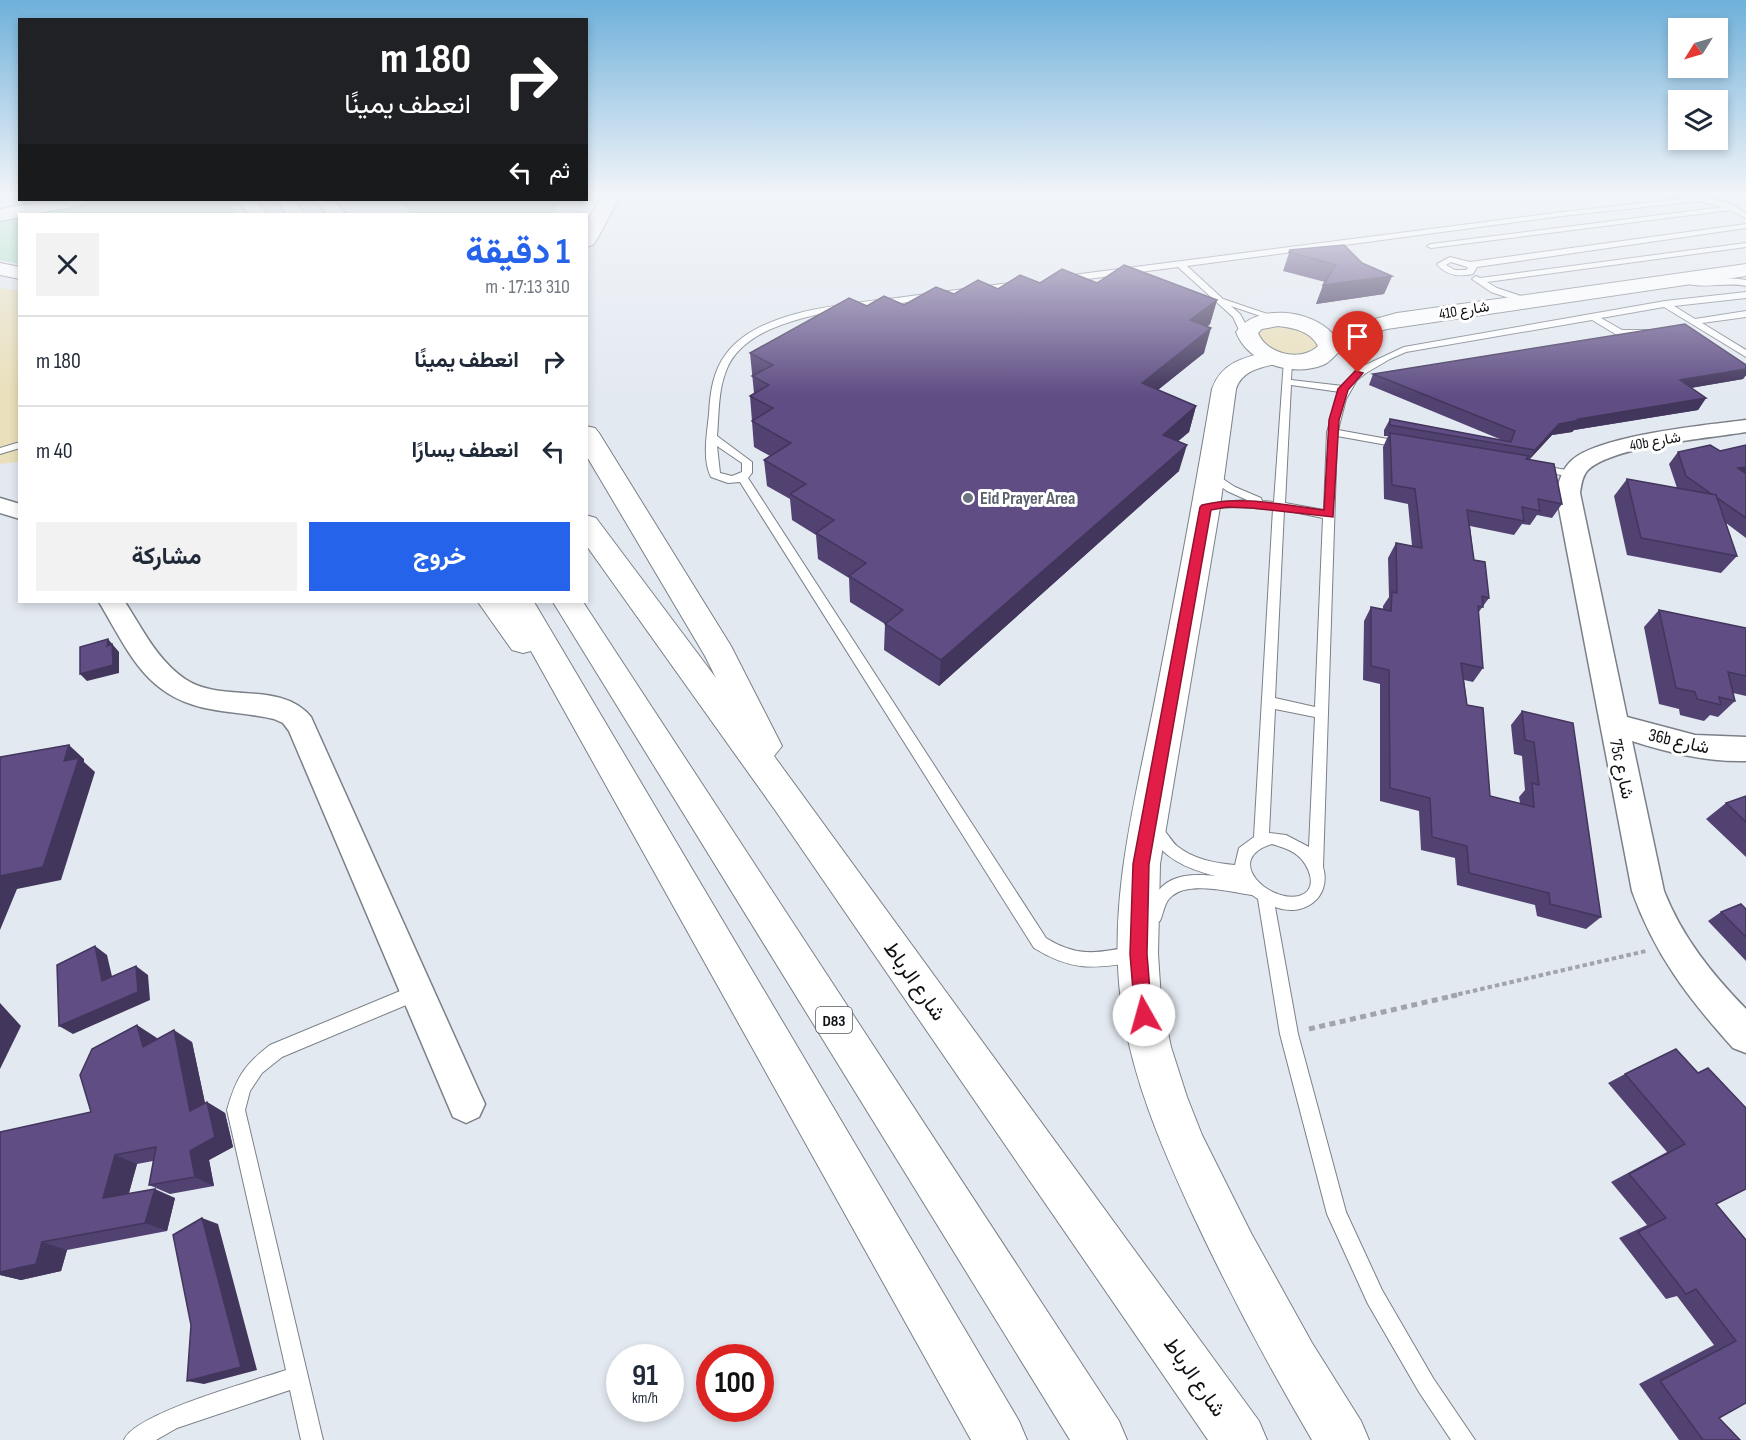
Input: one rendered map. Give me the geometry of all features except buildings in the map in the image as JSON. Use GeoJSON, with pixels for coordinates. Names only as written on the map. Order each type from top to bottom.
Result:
{"type":"FeatureCollection","features":[{"type":"Feature","properties":{"kind":"main road"},"geometry":{"type":"LineString","coordinates":[[0,269],[18,274]]}},
{"type":"Feature","properties":{"kind":"main road"},"geometry":{"type":"LineString","coordinates":[[0,274],[18,275]]}},
{"type":"Feature","properties":{"kind":"main road","name":"شارع 410"},"geometry":{"type":"LineString","coordinates":[[1342,1440],[1294,1361],[1234,1251],[1186,1150],[1165,1097],[1150,1047],[1140,976],[1141,864],[1206,507],[1226,381],[1239,368],[1282,367],[1317,360],[1348,333],[1396,320],[1483,291],[1524,300],[1679,278],[1745,274]]}},
{"type":"Feature","properties":{"kind":"main road"},"geometry":{"type":"LineString","coordinates":[[1282,367],[1252,347],[1247,340],[1246,333],[1256,323],[1278,320],[1305,325],[1318,331],[1327,339],[1330,347]]}},
{"type":"Feature","properties":{"kind":"main road","name":"شارع 410"},"geometry":{"type":"LineString","coordinates":[[1305,325],[1396,320]]}},
{"type":"Feature","properties":{"kind":"main road"},"geometry":{"type":"LineString","coordinates":[[588,437],[720,654],[748,708],[787,800]]}},
{"type":"Feature","properties":{"kind":"main road","name":"شارع الرباط"},"geometry":{"type":"LineString","coordinates":[[588,527],[787,800],[1240,1440]]}},
{"type":"Feature","properties":{"kind":"main road"},"geometry":{"type":"LineString","coordinates":[[494,603],[607,758]]}},
{"type":"Feature","properties":{"kind":"main road"},"geometry":{"type":"LineString","coordinates":[[520,603],[1000,1440]]}},
{"type":"Feature","properties":{"kind":"main road","name":"D83"},"geometry":{"type":"LineString","coordinates":[[569,603],[1100,1440]]}},
{"type":"Feature","properties":{"kind":"street","name":"40b شارع"},"geometry":{"type":"LineString","coordinates":[[1572,474],[1590,457],[1619,447],[1746,426]]}},
{"type":"Feature","properties":{"kind":"street","name":"75c شارع"},"geometry":{"type":"LineString","coordinates":[[1572,474],[1568,493],[1647,891],[1670,945],[1700,984],[1746,1035]]}},
{"type":"Feature","properties":{"kind":"street"},"geometry":{"type":"LineString","coordinates":[[0,505],[18,511]]}},
{"type":"Feature","properties":{"kind":"street"},"geometry":{"type":"LineString","coordinates":[[113,603],[158,672],[170,684],[188,693],[280,709],[293,715],[301,725],[466,1104]]}},
{"type":"Feature","properties":{"kind":"street","name":"36b شارع"},"geometry":{"type":"LineString","coordinates":[[1613,724],[1698,747],[1746,749]]}},
{"type":"Feature","properties":{"kind":"lane"},"geometry":{"type":"LineString","coordinates":[[1053,281],[1217,260]]}},
{"type":"Feature","properties":{"kind":"lane"},"geometry":{"type":"LineString","coordinates":[[1445,260],[1442,261],[1442,266],[1455,273],[1521,260]]}},
{"type":"Feature","properties":{"kind":"lane"},"geometry":{"type":"LineString","coordinates":[[1452,260],[1468,269],[1483,291],[1637,260]]}},
{"type":"Feature","properties":{"kind":"lane"},"geometry":{"type":"LineString","coordinates":[[1181,265],[1237,316],[1246,333]]}},
{"type":"Feature","properties":{"kind":"lane"},"geometry":{"type":"LineString","coordinates":[[712,436],[747,462],[747,473],[742,477],[723,479],[715,476],[712,463],[712,436],[718,383],[723,366],[734,350],[751,336],[773,325],[792,318],[833,309],[1030,284]]}},
{"type":"Feature","properties":{"kind":"lane"},"geometry":{"type":"LineString","coordinates":[[1212,294],[1278,320]]}},
{"type":"Feature","properties":{"kind":"lane"},"geometry":{"type":"LineString","coordinates":[[742,477],[1040,943],[1059,956],[1140,976],[1151,992],[1155,909],[1165,892],[1173,886],[1195,881],[1259,892],[1278,902],[1291,904],[1303,902],[1313,896],[1318,887],[1319,877],[1316,866],[1320,713],[1332,432],[1343,389],[1358,373],[1379,360],[1404,350],[1665,304],[1746,295]]}},
{"type":"Feature","properties":{"kind":"lane"},"geometry":{"type":"LineString","coordinates":[[1665,304],[1746,354]]}},
{"type":"Feature","properties":{"kind":"lane"},"geometry":{"type":"LineString","coordinates":[[1693,322],[1746,314]]}},
{"type":"Feature","properties":{"kind":"lane"},"geometry":{"type":"LineString","coordinates":[[1592,316],[1620,333],[1654,331]]}},
{"type":"Feature","properties":{"kind":"lane"},"geometry":{"type":"LineString","coordinates":[[1261,840],[1279,507],[1282,367],[1343,389]]}},
{"type":"Feature","properties":{"kind":"lane"},"geometry":{"type":"LineString","coordinates":[[1332,432],[1412,446]]}},
{"type":"Feature","properties":{"kind":"lane"},"geometry":{"type":"LineString","coordinates":[[0,450],[18,446]]}},
{"type":"Feature","properties":{"kind":"lane"},"geometry":{"type":"LineString","coordinates":[[1526,466],[1572,474]]}},
{"type":"Feature","properties":{"kind":"lane"},"geometry":{"type":"LineString","coordinates":[[1210,475],[1243,495],[1279,507]]}},
{"type":"Feature","properties":{"kind":"lane"},"geometry":{"type":"LineString","coordinates":[[1206,507],[1227,503],[1279,507],[1329,515]]}},
{"type":"Feature","properties":{"kind":"lane"},"geometry":{"type":"LineString","coordinates":[[1268,702],[1320,713]]}},
{"type":"Feature","properties":{"kind":"lane"},"geometry":{"type":"LineString","coordinates":[[1149,820],[1165,845],[1190,863],[1213,870],[1244,873]]}},
{"type":"Feature","properties":{"kind":"lane"},"geometry":{"type":"LineString","coordinates":[[1316,866],[1308,855],[1285,841],[1261,840],[1251,844],[1244,852],[1242,862],[1244,873],[1259,892],[1289,1034],[1337,1214],[1375,1297],[1426,1386],[1464,1440]]}},
{"type":"Feature","properties":{"kind":"lane"},"geometry":{"type":"LineString","coordinates":[[312,1440],[236,1110],[242,1088],[256,1066],[276,1051],[417,992]]}},
{"type":"Feature","properties":{"kind":"lane"},"geometry":{"type":"LineString","coordinates":[[135,1440],[172,1419],[297,1377]]}},
{"type":"Feature","properties":{"kind":"path"},"geometry":{"type":"LineString","coordinates":[[1289,1034],[1670,945]]}},
{"type":"Feature","properties":{"kind":"green space"},"geometry":{"type":"Polygon","coordinates":[[[1,260],[18,260],[18,264],[1,260]]]}},
{"type":"Feature","properties":{"kind":"sand"},"geometry":{"type":"Polygon","coordinates":[[[0,288],[18,291],[18,462],[0,464],[0,288]]]}},
{"type":"Feature","properties":{"kind":"sand"},"geometry":{"type":"Polygon","coordinates":[[[1276,325],[1307,330],[1320,346],[1312,354],[1294,356],[1275,352],[1257,335],[1266,327],[1276,325]]]}},
{"type":"Feature","properties":{"kind":"place","name":"Eid Prayer Area"},"geometry":{"type":"Point","coordinates":[968,498]}},
{"type":"Feature","properties":{"kind":"route"},"geometry":{"type":"LineString","coordinates":[[1144,1015],[1138,954],[1141,864],[1206,507],[1227,503],[1251,504],[1329,515],[1334,420],[1343,389],[1358,373]]}}]}
